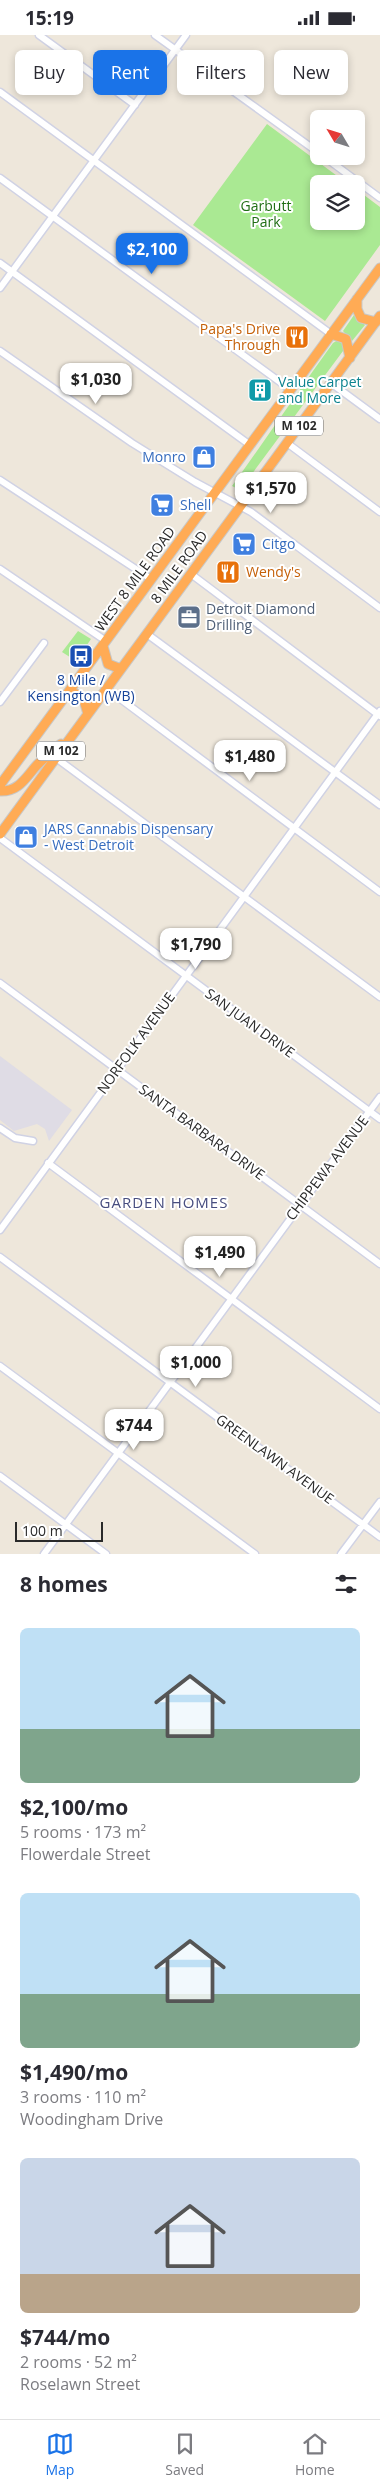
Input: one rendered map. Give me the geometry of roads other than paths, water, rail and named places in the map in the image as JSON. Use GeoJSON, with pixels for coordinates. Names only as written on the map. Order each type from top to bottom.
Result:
{"type":"FeatureCollection","features":[{"type":"Feature","properties":{"kind":"highway","name":"WEST 8 MILE ROAD"},"geometry":{"type":"LineString","coordinates":[[0,785],[380,268]]}},
{"type":"Feature","properties":{"kind":"highway"},"geometry":{"type":"LineString","coordinates":[[357,299],[361,318],[378,321]]}},
{"type":"Feature","properties":{"kind":"highway","name":"8 MILE ROAD"},"geometry":{"type":"LineString","coordinates":[[0,834],[286,443],[378,321]]}},
{"type":"Feature","properties":{"kind":"highway"},"geometry":{"type":"LineString","coordinates":[[331,334],[346,339],[350,358]]}},
{"type":"Feature","properties":{"kind":"highway"},"geometry":{"type":"LineString","coordinates":[[104,643],[108,664],[121,669]]}},
{"type":"Feature","properties":{"kind":"highway"},"geometry":{"type":"LineString","coordinates":[[69,691],[84,697],[88,714]]}},
{"type":"Feature","properties":{"kind":"highway"},"geometry":{"type":"LineString","coordinates":[[0,791],[11,790],[20,785],[37,765],[73,735]]}},
{"type":"Feature","properties":{"kind":"street"},"geometry":{"type":"LineString","coordinates":[[38,35],[135,105]]}},
{"type":"Feature","properties":{"kind":"street"},"geometry":{"type":"LineString","coordinates":[[155,35],[310,147]]}},
{"type":"Feature","properties":{"kind":"street"},"geometry":{"type":"LineString","coordinates":[[0,288],[186,35]]}},
{"type":"Feature","properties":{"kind":"street"},"geometry":{"type":"LineString","coordinates":[[0,92],[331,334]]}},
{"type":"Feature","properties":{"kind":"street"},"geometry":{"type":"LineString","coordinates":[[335,165],[380,198]]}},
{"type":"Feature","properties":{"kind":"street"},"geometry":{"type":"LineString","coordinates":[[0,178],[291,389]]}},
{"type":"Feature","properties":{"kind":"street"},"geometry":{"type":"LineString","coordinates":[[0,263],[250,445]]}},
{"type":"Feature","properties":{"kind":"street"},"geometry":{"type":"LineString","coordinates":[[0,351],[132,443],[240,507],[380,608]]}},
{"type":"Feature","properties":{"kind":"street"},"geometry":{"type":"LineString","coordinates":[[331,383],[380,419]]}},
{"type":"Feature","properties":{"kind":"street"},"geometry":{"type":"LineString","coordinates":[[286,443],[380,512]]}},
{"type":"Feature","properties":{"kind":"street"},"geometry":{"type":"LineString","coordinates":[[0,480],[151,579]]}},
{"type":"Feature","properties":{"kind":"street"},"geometry":{"type":"LineString","coordinates":[[0,569],[104,643]]}},
{"type":"Feature","properties":{"kind":"street"},"geometry":{"type":"LineString","coordinates":[[191,574],[379,714]]}},
{"type":"Feature","properties":{"kind":"street"},"geometry":{"type":"LineString","coordinates":[[147,634],[380,805]]}},
{"type":"Feature","properties":{"kind":"street"},"geometry":{"type":"LineString","coordinates":[[0,702],[44,643]]}},
{"type":"Feature","properties":{"kind":"street"},"geometry":{"type":"LineString","coordinates":[[107,689],[380,892]]}},
{"type":"Feature","properties":{"kind":"street","name":"NORFOLK AVENUE"},"geometry":{"type":"LineString","coordinates":[[0,1230],[379,714]]}},
{"type":"Feature","properties":{"kind":"street"},"geometry":{"type":"LineString","coordinates":[[56,757],[380,997]]}},
{"type":"Feature","properties":{"kind":"street","name":"SAN JUAN DRIVE"},"geometry":{"type":"LineString","coordinates":[[0,838],[380,1119]]}},
{"type":"Feature","properties":{"kind":"street","name":"SANTA BARBARA DRIVE"},"geometry":{"type":"LineString","coordinates":[[0,983],[380,1264]]}},
{"type":"Feature","properties":{"kind":"street","name":"CHIPPEWA AVENUE"},"geometry":{"type":"LineString","coordinates":[[44,1554],[380,1097]]}},
{"type":"Feature","properties":{"kind":"street"},"geometry":{"type":"LineString","coordinates":[[0,1128],[15,1138],[33,1141]]}},
{"type":"Feature","properties":{"kind":"street"},"geometry":{"type":"LineString","coordinates":[[48,1163],[380,1409]]}},
{"type":"Feature","properties":{"kind":"street","name":"GREENLAWN AVENUE"},"geometry":{"type":"LineString","coordinates":[[0,1257],[380,1537]]}},
{"type":"Feature","properties":{"kind":"street"},"geometry":{"type":"LineString","coordinates":[[0,1366],[255,1554]]}},
{"type":"Feature","properties":{"kind":"street"},"geometry":{"type":"LineString","coordinates":[[0,1476],[106,1554]]}},
{"type":"Feature","properties":{"kind":"street"},"geometry":{"type":"LineString","coordinates":[[341,1554],[380,1502]]}},
{"type":"Feature","properties":{"kind":"place","name":"Papa's Drive Through"},"geometry":{"type":"Point","coordinates":[297,337]}},
{"type":"Feature","properties":{"kind":"place","name":"Value Carpet and More"},"geometry":{"type":"Point","coordinates":[260,390]}},
{"type":"Feature","properties":{"kind":"place","name":"Monro"},"geometry":{"type":"Point","coordinates":[204,457]}},
{"type":"Feature","properties":{"kind":"place","name":"Shell"},"geometry":{"type":"Point","coordinates":[162,505]}},
{"type":"Feature","properties":{"kind":"place","name":"Citgo"},"geometry":{"type":"Point","coordinates":[244,544]}},
{"type":"Feature","properties":{"kind":"place","name":"Wendy's"},"geometry":{"type":"Point","coordinates":[228,572]}},
{"type":"Feature","properties":{"kind":"place","name":"Detroit Diamond Drilling"},"geometry":{"type":"Point","coordinates":[189,617]}},
{"type":"Feature","properties":{"kind":"place","name":"8 Mile / Kensington (WB)"},"geometry":{"type":"Point","coordinates":[81,656]}},
{"type":"Feature","properties":{"kind":"place","name":"JARS Cannabis Dispensary - West Detroit"},"geometry":{"type":"Point","coordinates":[26,837]}},
{"type":"Feature","properties":{"kind":"district","name":"GARDEN HOMES"},"geometry":{"type":"Point","coordinates":[164,1203]}},
{"type":"Feature","properties":{"kind":"park label","name":"Garbutt Park"},"geometry":{"type":"Point","coordinates":[266,214]}}]}
